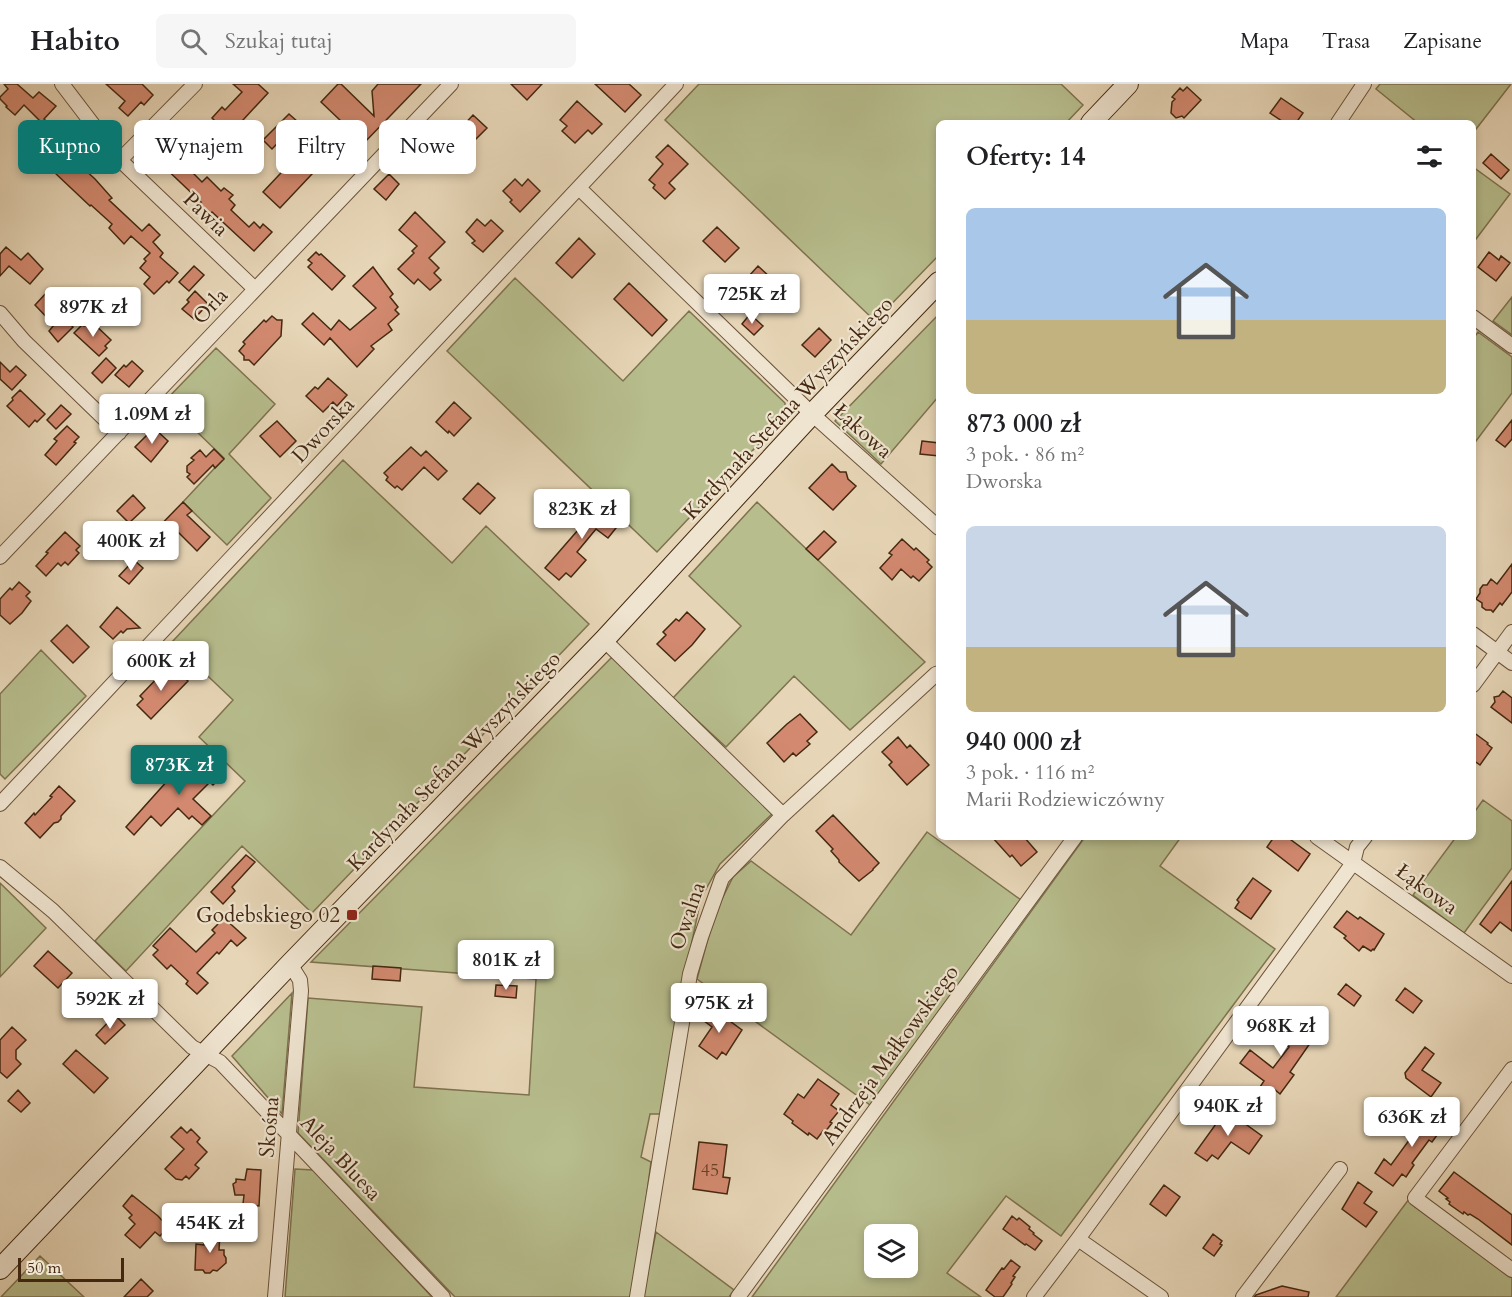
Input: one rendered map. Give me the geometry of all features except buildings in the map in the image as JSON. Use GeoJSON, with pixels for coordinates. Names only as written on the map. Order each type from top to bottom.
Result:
{"type":"FeatureCollection","features":[{"type":"Feature","properties":{"kind":"main road"},"geometry":{"type":"LineString","coordinates":[[1094,120],[1128,84]]}},
{"type":"Feature","properties":{"kind":"main road","name":"Kardynała Stefana Wyszyńskiego"},"geometry":{"type":"LineString","coordinates":[[0,1269],[290,964],[604,640],[812,414],[936,285]]}},
{"type":"Feature","properties":{"kind":"street","name":"Pawia"},"geometry":{"type":"LineString","coordinates":[[62,84],[89,120]]}},
{"type":"Feature","properties":{"kind":"street"},"geometry":{"type":"LineString","coordinates":[[122,158],[195,84]]}},
{"type":"Feature","properties":{"kind":"street","name":"Orla"},"geometry":{"type":"LineString","coordinates":[[0,557],[451,84]]}},
{"type":"Feature","properties":{"kind":"street","name":"Dworska"},"geometry":{"type":"LineString","coordinates":[[0,804],[676,84]]}},
{"type":"Feature","properties":{"kind":"street"},"geometry":{"type":"LineString","coordinates":[[1340,120],[1364,84]]}},
{"type":"Feature","properties":{"kind":"street","name":"Pawia"},"geometry":{"type":"LineString","coordinates":[[122,162],[255,289]]}},
{"type":"Feature","properties":{"kind":"street","name":"Łąkowa"},"geometry":{"type":"LineString","coordinates":[[579,188],[812,414],[936,525]]}},
{"type":"Feature","properties":{"kind":"street"},"geometry":{"type":"LineString","coordinates":[[0,313],[24,341],[119,433]]}},
{"type":"Feature","properties":{"kind":"street"},"geometry":{"type":"LineString","coordinates":[[1476,319],[1512,346]]}},
{"type":"Feature","properties":{"kind":"street"},"geometry":{"type":"LineString","coordinates":[[1476,681],[1512,632]]}},
{"type":"Feature","properties":{"kind":"street"},"geometry":{"type":"LineString","coordinates":[[1476,636],[1512,663]]}},
{"type":"Feature","properties":{"kind":"street"},"geometry":{"type":"LineString","coordinates":[[604,640],[783,815]]}},
{"type":"Feature","properties":{"kind":"street","name":"Owalna"},"geometry":{"type":"LineString","coordinates":[[637,1297],[690,974],[722,878],[783,815],[936,674]]}},
{"type":"Feature","properties":{"kind":"street","name":"Andrzeja Małkowskiego"},"geometry":{"type":"LineString","coordinates":[[738,1297],[1073,840]]}},
{"type":"Feature","properties":{"kind":"street","name":"Łąkowa"},"geometry":{"type":"LineString","coordinates":[[1321,840],[1512,976]]}},
{"type":"Feature","properties":{"kind":"street"},"geometry":{"type":"LineString","coordinates":[[1034,1297],[1353,863],[1357,848],[1363,840]]}},
{"type":"Feature","properties":{"kind":"street","name":"Aleja Bluesa"},"geometry":{"type":"LineString","coordinates":[[0,867],[53,911],[192,1047],[220,1062],[443,1297]]}},
{"type":"Feature","properties":{"kind":"street","name":"Skośna"},"geometry":{"type":"LineString","coordinates":[[275,1297],[301,991],[300,980],[290,964]]}},
{"type":"Feature","properties":{"kind":"street"},"geometry":{"type":"LineString","coordinates":[[1512,1069],[1415,1198],[1512,1270]]}},
{"type":"Feature","properties":{"kind":"street"},"geometry":{"type":"LineString","coordinates":[[1243,1297],[1340,1169]]}},
{"type":"Feature","properties":{"kind":"street"},"geometry":{"type":"LineString","coordinates":[[1078,1239],[1161,1297]]}},
{"type":"Feature","properties":{"kind":"green space"},"geometry":{"type":"Polygon","coordinates":[[[699,84],[1061,84],[1083,105],[1069,120],[936,120],[936,258],[875,321],[665,120],[699,84]]]}},
{"type":"Feature","properties":{"kind":"green space"},"geometry":{"type":"Polygon","coordinates":[[[1380,84],[1511,84],[1476,129],[1476,120],[1414,120],[1376,89],[1380,84]]]}},
{"type":"Feature","properties":{"kind":"green space"},"geometry":{"type":"Polygon","coordinates":[[[1476,169],[1510,194],[1476,239],[1476,169]]]}},
{"type":"Feature","properties":{"kind":"green space"},"geometry":{"type":"Polygon","coordinates":[[[515,278],[623,381],[689,311],[785,403],[785,416],[657,552],[447,351],[515,278]]]}},
{"type":"Feature","properties":{"kind":"green space"},"geometry":{"type":"Polygon","coordinates":[[[1512,297],[1512,335],[1493,321],[1512,297]]]}},
{"type":"Feature","properties":{"kind":"green space"},"geometry":{"type":"Polygon","coordinates":[[[936,317],[936,400],[881,464],[835,421],[936,317]]]}},
{"type":"Feature","properties":{"kind":"green space"},"geometry":{"type":"Polygon","coordinates":[[[1478,332],[1512,357],[1512,393],[1476,441],[1476,335],[1478,332]]]}},
{"type":"Feature","properties":{"kind":"green space"},"geometry":{"type":"Polygon","coordinates":[[[216,348],[275,404],[229,454],[271,498],[227,545],[183,502],[224,458],[165,401],[216,348]]]}},
{"type":"Feature","properties":{"kind":"green space"},"geometry":{"type":"Polygon","coordinates":[[[343,460],[452,563],[486,526],[589,624],[312,913],[242,846],[126,971],[95,941],[245,781],[199,737],[233,700],[172,642],[343,460]]]}},
{"type":"Feature","properties":{"kind":"green space"},"geometry":{"type":"Polygon","coordinates":[[[757,502],[925,662],[850,730],[794,676],[726,747],[673,698],[741,626],[689,576],[757,502]]]}},
{"type":"Feature","properties":{"kind":"green space"},"geometry":{"type":"Polygon","coordinates":[[[41,650],[86,696],[5,779],[0,774],[0,694],[41,650]]]}},
{"type":"Feature","properties":{"kind":"green space"},"geometry":{"type":"Polygon","coordinates":[[[612,657],[773,813],[720,864],[701,898],[675,1023],[662,1114],[650,1114],[641,1157],[651,1162],[632,1297],[455,1297],[298,1133],[308,998],[422,1007],[414,1087],[529,1095],[536,979],[311,962],[612,657]]]}},
{"type":"Feature","properties":{"kind":"green space"},"geometry":{"type":"Polygon","coordinates":[[[1483,800],[1512,821],[1512,868],[1464,933],[1413,895],[1454,840],[1476,840],[1476,810],[1483,800]]]}},
{"type":"Feature","properties":{"kind":"green space"},"geometry":{"type":"Polygon","coordinates":[[[927,832],[1021,900],[870,1105],[697,979],[715,913],[733,877],[751,861],[851,935],[927,832]]]}},
{"type":"Feature","properties":{"kind":"green space"},"geometry":{"type":"Polygon","coordinates":[[[1083,840],[1179,840],[1160,866],[1275,949],[1061,1236],[1006,1196],[947,1273],[981,1297],[752,1297],[1083,840]]]}},
{"type":"Feature","properties":{"kind":"green space"},"geometry":{"type":"Polygon","coordinates":[[[0,883],[46,928],[0,977],[0,883]]]}},
{"type":"Feature","properties":{"kind":"green space"},"geometry":{"type":"Polygon","coordinates":[[[292,993],[282,1114],[232,1056],[292,993]]]}},
{"type":"Feature","properties":{"kind":"green space"},"geometry":{"type":"Polygon","coordinates":[[[295,1169],[313,1170],[432,1297],[285,1297],[295,1169]]]}},
{"type":"Feature","properties":{"kind":"green space"},"geometry":{"type":"Polygon","coordinates":[[[1409,1199],[1512,1276],[1512,1297],[1336,1297],[1409,1199]]]}},
{"type":"Feature","properties":{"kind":"green space"},"geometry":{"type":"Polygon","coordinates":[[[656,1232],[734,1290],[729,1297],[643,1297],[656,1232]]]}},
{"type":"Feature","properties":{"kind":"green space"},"geometry":{"type":"Polygon","coordinates":[[[40,1256],[84,1297],[1,1297],[40,1256]]]}},
{"type":"Feature","properties":{"kind":"place","name":"Godebskiego 02"},"geometry":{"type":"Point","coordinates":[352,915]}}]}
